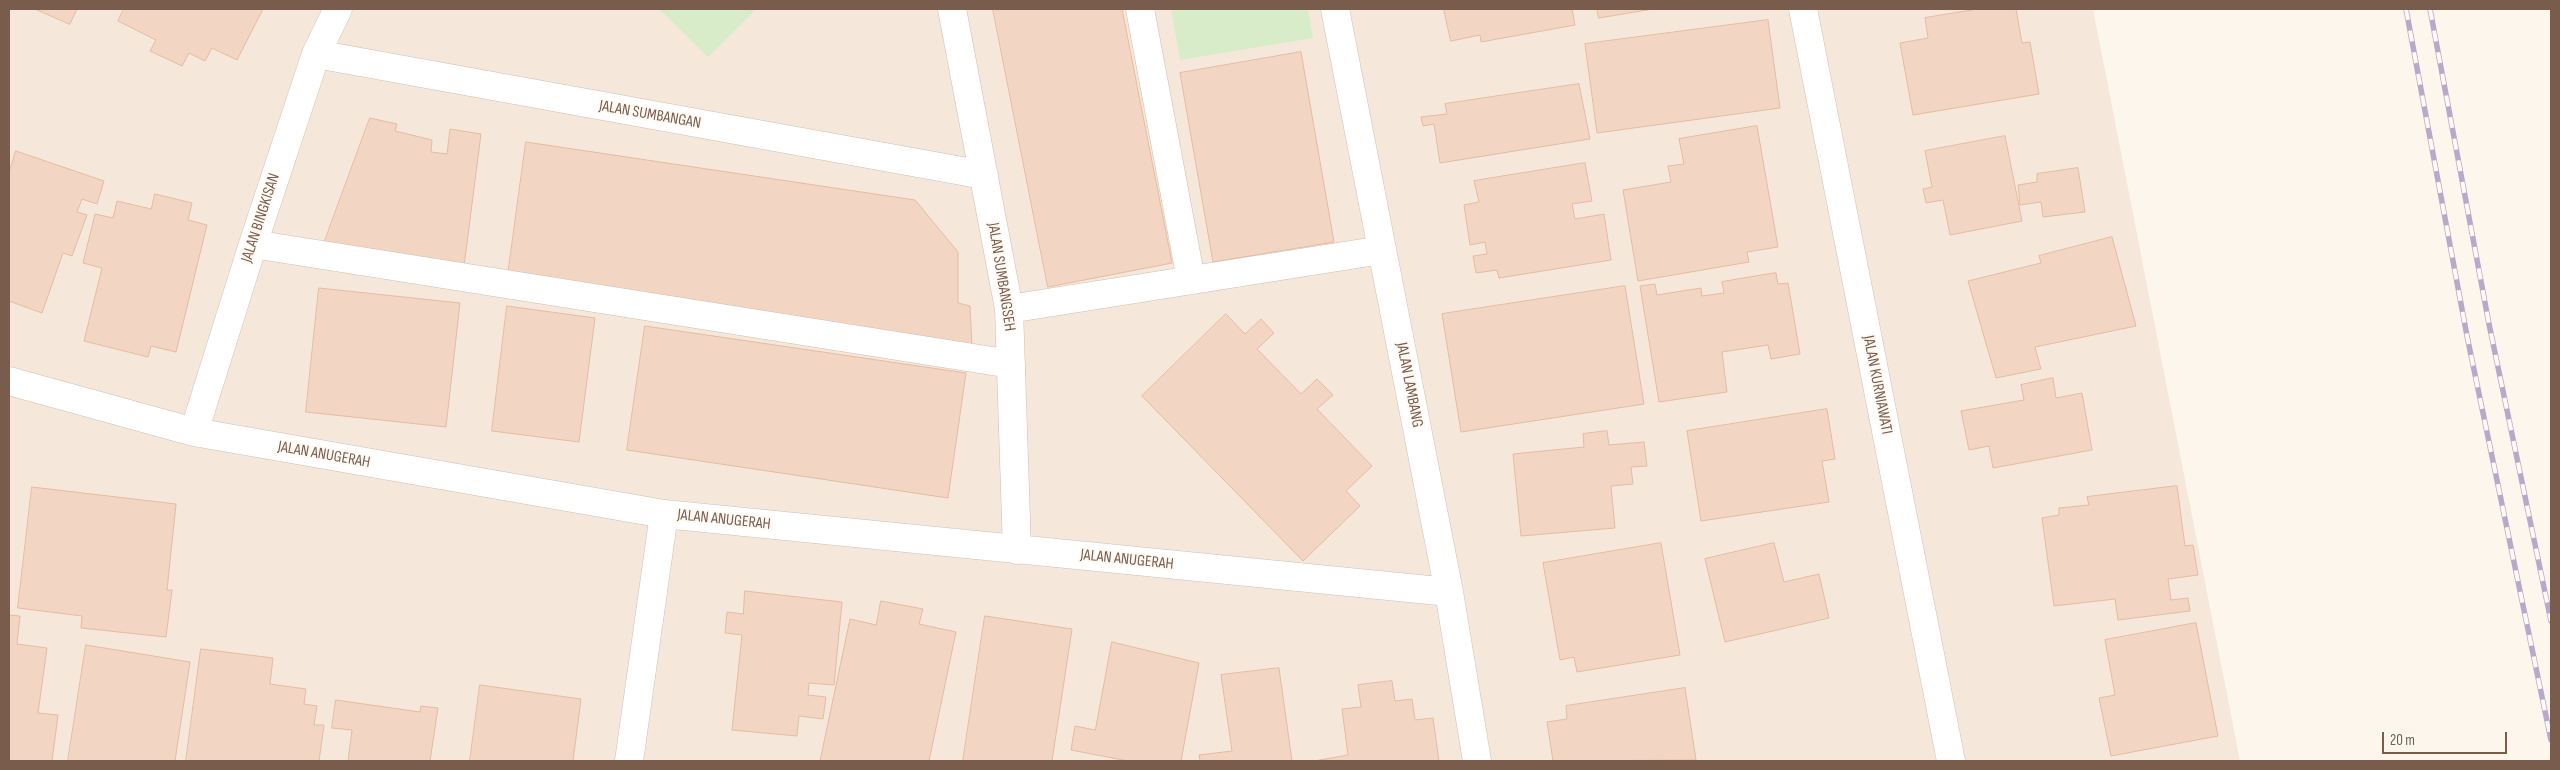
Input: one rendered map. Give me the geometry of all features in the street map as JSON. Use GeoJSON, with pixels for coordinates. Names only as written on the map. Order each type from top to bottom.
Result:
{"type":"FeatureCollection","features":[{"type":"Feature","properties":{"kind":"street","name":"JALAN BINGKISAN"},"geometry":{"type":"LineString","coordinates":[[194,432],[253,244],[316,54],[338,9]]}},
{"type":"Feature","properties":{"kind":"street","name":"JALAN SUMBANGSEH"},"geometry":{"type":"LineString","coordinates":[[952,9],[1009,309],[1017,550]]}},
{"type":"Feature","properties":{"kind":"street"},"geometry":{"type":"LineString","coordinates":[[1140,9],[1191,280]]}},
{"type":"Feature","properties":{"kind":"street","name":"JALAN LAMBANG"},"geometry":{"type":"LineString","coordinates":[[1335,9],[1450,592],[1478,761]]}},
{"type":"Feature","properties":{"kind":"street","name":"JALAN KURNIAWATI"},"geometry":{"type":"LineString","coordinates":[[1803,9],[1951,761]]}},
{"type":"Feature","properties":{"kind":"street","name":"JALAN SUMBANGAN"},"geometry":{"type":"LineString","coordinates":[[316,54],[984,175]]}},
{"type":"Feature","properties":{"kind":"street"},"geometry":{"type":"LineString","coordinates":[[253,244],[1011,364]]}},
{"type":"Feature","properties":{"kind":"street"},"geometry":{"type":"LineString","coordinates":[[1009,309],[1382,250]]}},
{"type":"Feature","properties":{"kind":"street","name":"JALAN ANUGERAH"},"geometry":{"type":"LineString","coordinates":[[9,382],[194,432],[664,514],[1450,592]]}},
{"type":"Feature","properties":{"kind":"street"},"geometry":{"type":"LineString","coordinates":[[629,761],[664,514]]}},
{"type":"Feature","properties":{"kind":"shaded area"},"geometry":{"type":"Polygon","coordinates":[[[9,9],[2093,9],[2240,761],[9,761],[9,9]]]}},
{"type":"Feature","properties":{"kind":"green space"},"geometry":{"type":"Polygon","coordinates":[[[659,9],[756,9],[708,57],[659,9]]]}},
{"type":"Feature","properties":{"kind":"green space"},"geometry":{"type":"Polygon","coordinates":[[[1171,9],[1308,9],[1313,38],[1180,60],[1171,9]]]}},
{"type":"Feature","properties":{"kind":"building"},"geometry":{"type":"Polygon","coordinates":[[[35,9],[77,9],[70,24],[35,9]]]}},
{"type":"Feature","properties":{"kind":"building"},"geometry":{"type":"Polygon","coordinates":[[[124,9],[263,9],[237,60],[212,48],[205,61],[189,53],[182,66],[150,51],[156,40],[118,21],[124,9]]]}},
{"type":"Feature","properties":{"kind":"building"},"geometry":{"type":"Polygon","coordinates":[[[993,9],[1122,9],[1172,263],[1048,287],[993,9]]]}},
{"type":"Feature","properties":{"kind":"building"},"geometry":{"type":"Polygon","coordinates":[[[1444,9],[1572,9],[1575,25],[1481,42],[1480,35],[1451,41],[1444,9]]]}},
{"type":"Feature","properties":{"kind":"building"},"geometry":{"type":"Polygon","coordinates":[[[1597,9],[1653,9],[1599,18],[1597,9]]]}},
{"type":"Feature","properties":{"kind":"building"},"geometry":{"type":"Polygon","coordinates":[[[1978,9],[2016,9],[2022,43],[2030,42],[2039,94],[1913,115],[1900,43],[1928,38],[1925,18],[1978,9]]]}},
{"type":"Feature","properties":{"kind":"building"},"geometry":{"type":"Polygon","coordinates":[[[1768,20],[1780,108],[1597,133],[1585,44],[1768,20]]]}},
{"type":"Feature","properties":{"kind":"building"},"geometry":{"type":"Polygon","coordinates":[[[1301,52],[1334,242],[1213,262],[1180,73],[1301,52]]]}},
{"type":"Feature","properties":{"kind":"building"},"geometry":{"type":"Polygon","coordinates":[[[1579,84],[1590,139],[1440,163],[1434,124],[1423,126],[1421,117],[1447,114],[1445,104],[1579,84]]]}},
{"type":"Feature","properties":{"kind":"building"},"geometry":{"type":"Polygon","coordinates":[[[370,118],[397,124],[395,131],[432,140],[431,152],[447,154],[450,129],[481,134],[463,274],[323,246],[370,118]]]}},
{"type":"Feature","properties":{"kind":"building"},"geometry":{"type":"Polygon","coordinates":[[[1757,126],[1778,247],[1747,252],[1749,262],[1638,281],[1623,190],[1671,182],[1668,166],[1684,164],[1679,139],[1757,126]]]}},
{"type":"Feature","properties":{"kind":"building"},"geometry":{"type":"Polygon","coordinates":[[[2005,136],[2022,221],[1950,235],[1943,200],[1926,203],[1923,189],[1932,187],[1925,151],[2005,136]]]}},
{"type":"Feature","properties":{"kind":"building"},"geometry":{"type":"Polygon","coordinates":[[[526,142],[915,200],[958,252],[958,303],[970,306],[972,348],[507,282],[526,142]]]}},
{"type":"Feature","properties":{"kind":"building"},"geometry":{"type":"Polygon","coordinates":[[[16,151],[104,181],[97,204],[82,199],[77,212],[87,215],[72,256],[63,253],[42,313],[9,301],[9,173],[16,151]]]}},
{"type":"Feature","properties":{"kind":"building"},"geometry":{"type":"Polygon","coordinates":[[[1585,163],[1592,201],[1572,204],[1575,219],[1604,214],[1611,260],[1499,278],[1497,270],[1476,273],[1473,256],[1487,254],[1485,242],[1470,245],[1464,205],[1479,202],[1474,181],[1585,163]]]}},
{"type":"Feature","properties":{"kind":"building"},"geometry":{"type":"Polygon","coordinates":[[[2078,168],[2085,212],[2043,217],[2041,202],[2020,205],[2018,185],[2037,182],[2037,174],[2078,168]]]}},
{"type":"Feature","properties":{"kind":"building"},"geometry":{"type":"Polygon","coordinates":[[[155,194],[192,203],[188,220],[207,225],[176,352],[151,346],[148,357],[84,341],[102,268],[83,263],[95,214],[113,218],[117,201],[151,209],[155,194]]]}},
{"type":"Feature","properties":{"kind":"building"},"geometry":{"type":"Polygon","coordinates":[[[2112,237],[2136,326],[2035,347],[2041,369],[1996,378],[1968,281],[2041,263],[2039,256],[2112,237]]]}},
{"type":"Feature","properties":{"kind":"building"},"geometry":{"type":"Polygon","coordinates":[[[1776,273],[1778,284],[1788,283],[1800,354],[1771,359],[1768,345],[1722,352],[1727,392],[1659,402],[1640,286],[1655,284],[1657,295],[1701,288],[1702,296],[1724,293],[1722,282],[1776,273]]]}},
{"type":"Feature","properties":{"kind":"building"},"geometry":{"type":"Polygon","coordinates":[[[1625,286],[1644,404],[1461,432],[1442,314],[1625,286]]]}},
{"type":"Feature","properties":{"kind":"building"},"geometry":{"type":"Polygon","coordinates":[[[319,288],[460,303],[446,427],[306,412],[319,288]]]}},
{"type":"Feature","properties":{"kind":"building"},"geometry":{"type":"Polygon","coordinates":[[[507,306],[595,318],[579,442],[492,431],[507,306]]]}},
{"type":"Feature","properties":{"kind":"building"},"geometry":{"type":"Polygon","coordinates":[[[1226,314],[1245,334],[1261,319],[1274,333],[1257,349],[1301,394],[1317,379],[1333,395],[1317,409],[1372,466],[1346,491],[1360,506],[1303,561],[1142,396],[1226,314]]]}},
{"type":"Feature","properties":{"kind":"building"},"geometry":{"type":"Polygon","coordinates":[[[645,326],[966,373],[948,498],[627,450],[645,326]]]}},
{"type":"Feature","properties":{"kind":"building"},"geometry":{"type":"Polygon","coordinates":[[[2053,378],[2056,398],[2082,393],[2092,450],[1993,468],[1989,446],[1969,450],[1961,411],[2024,400],[2021,385],[2053,378]]]}},
{"type":"Feature","properties":{"kind":"building"},"geometry":{"type":"Polygon","coordinates":[[[1827,409],[1835,459],[1822,461],[1829,502],[1701,521],[1687,431],[1827,409]]]}},
{"type":"Feature","properties":{"kind":"building"},"geometry":{"type":"Polygon","coordinates":[[[1607,431],[1609,445],[1644,442],[1647,466],[1631,467],[1633,484],[1611,486],[1615,528],[1521,536],[1513,454],[1584,447],[1583,434],[1607,431]]]}},
{"type":"Feature","properties":{"kind":"building"},"geometry":{"type":"Polygon","coordinates":[[[2177,486],[2185,546],[2193,545],[2198,575],[2168,579],[2171,600],[2188,598],[2190,611],[2118,620],[2115,599],[2054,606],[2042,518],[2059,515],[2059,508],[2089,505],[2087,497],[2177,486]]]}},
{"type":"Feature","properties":{"kind":"building"},"geometry":{"type":"Polygon","coordinates":[[[32,487],[176,504],[167,590],[172,590],[166,637],[81,628],[82,616],[18,608],[32,487]]]}},
{"type":"Feature","properties":{"kind":"building"},"geometry":{"type":"Polygon","coordinates":[[[1661,543],[1680,655],[1577,672],[1574,657],[1560,660],[1543,563],[1661,543]]]}},
{"type":"Feature","properties":{"kind":"building"},"geometry":{"type":"Polygon","coordinates":[[[1774,543],[1784,582],[1819,574],[1829,618],[1725,642],[1705,559],[1774,543]]]}},
{"type":"Feature","properties":{"kind":"building"},"geometry":{"type":"Polygon","coordinates":[[[745,591],[842,602],[834,685],[809,683],[808,695],[826,697],[823,719],[799,716],[797,736],[732,730],[742,635],[725,633],[727,612],[743,614],[745,591]]]}},
{"type":"Feature","properties":{"kind":"building"},"geometry":{"type":"Polygon","coordinates":[[[881,601],[923,609],[919,624],[956,632],[929,761],[820,761],[850,619],[876,625],[881,601]]]}},
{"type":"Feature","properties":{"kind":"building"},"geometry":{"type":"Polygon","coordinates":[[[9,615],[20,616],[17,644],[47,648],[38,713],[58,715],[52,761],[9,761],[9,615]]]}},
{"type":"Feature","properties":{"kind":"building"},"geometry":{"type":"Polygon","coordinates":[[[985,616],[1072,629],[1052,761],[963,761],[985,616]]]}},
{"type":"Feature","properties":{"kind":"building"},"geometry":{"type":"Polygon","coordinates":[[[2196,623],[2218,736],[2111,756],[2099,698],[2115,695],[2105,640],[2196,623]]]}},
{"type":"Feature","properties":{"kind":"building"},"geometry":{"type":"Polygon","coordinates":[[[1112,642],[1199,663],[1181,761],[1128,761],[1071,750],[1075,726],[1095,730],[1112,642]]]}},
{"type":"Feature","properties":{"kind":"building"},"geometry":{"type":"Polygon","coordinates":[[[86,645],[190,662],[175,761],[68,761],[86,645]]]}},
{"type":"Feature","properties":{"kind":"building"},"geometry":{"type":"Polygon","coordinates":[[[201,649],[273,658],[270,684],[306,689],[304,704],[317,706],[314,725],[324,725],[319,761],[186,761],[201,649]]]}},
{"type":"Feature","properties":{"kind":"building"},"geometry":{"type":"Polygon","coordinates":[[[1279,668],[1292,761],[1200,761],[1199,755],[1232,751],[1221,675],[1279,668]]]}},
{"type":"Feature","properties":{"kind":"building"},"geometry":{"type":"Polygon","coordinates":[[[1392,681],[1395,701],[1412,699],[1415,720],[1433,718],[1439,761],[1314,761],[1348,755],[1342,709],[1361,707],[1358,685],[1392,681]]]}},
{"type":"Feature","properties":{"kind":"building"},"geometry":{"type":"Polygon","coordinates":[[[480,685],[581,699],[573,761],[470,761],[480,685]]]}},
{"type":"Feature","properties":{"kind":"building"},"geometry":{"type":"Polygon","coordinates":[[[1685,688],[1696,760],[1553,761],[1547,722],[1567,719],[1566,706],[1685,688]]]}},
{"type":"Feature","properties":{"kind":"building"},"geometry":{"type":"Polygon","coordinates":[[[336,700],[420,712],[421,706],[438,708],[430,761],[348,761],[352,730],[332,728],[336,700]]]}},
{"type":"Feature","properties":{"kind":"railway"},"geometry":{"type":"LineString","coordinates":[[2406,9],[2467,336],[2551,740]]}},
{"type":"Feature","properties":{"kind":"railway"},"geometry":{"type":"LineString","coordinates":[[2430,9],[2489,324],[2551,621]]}}]}
